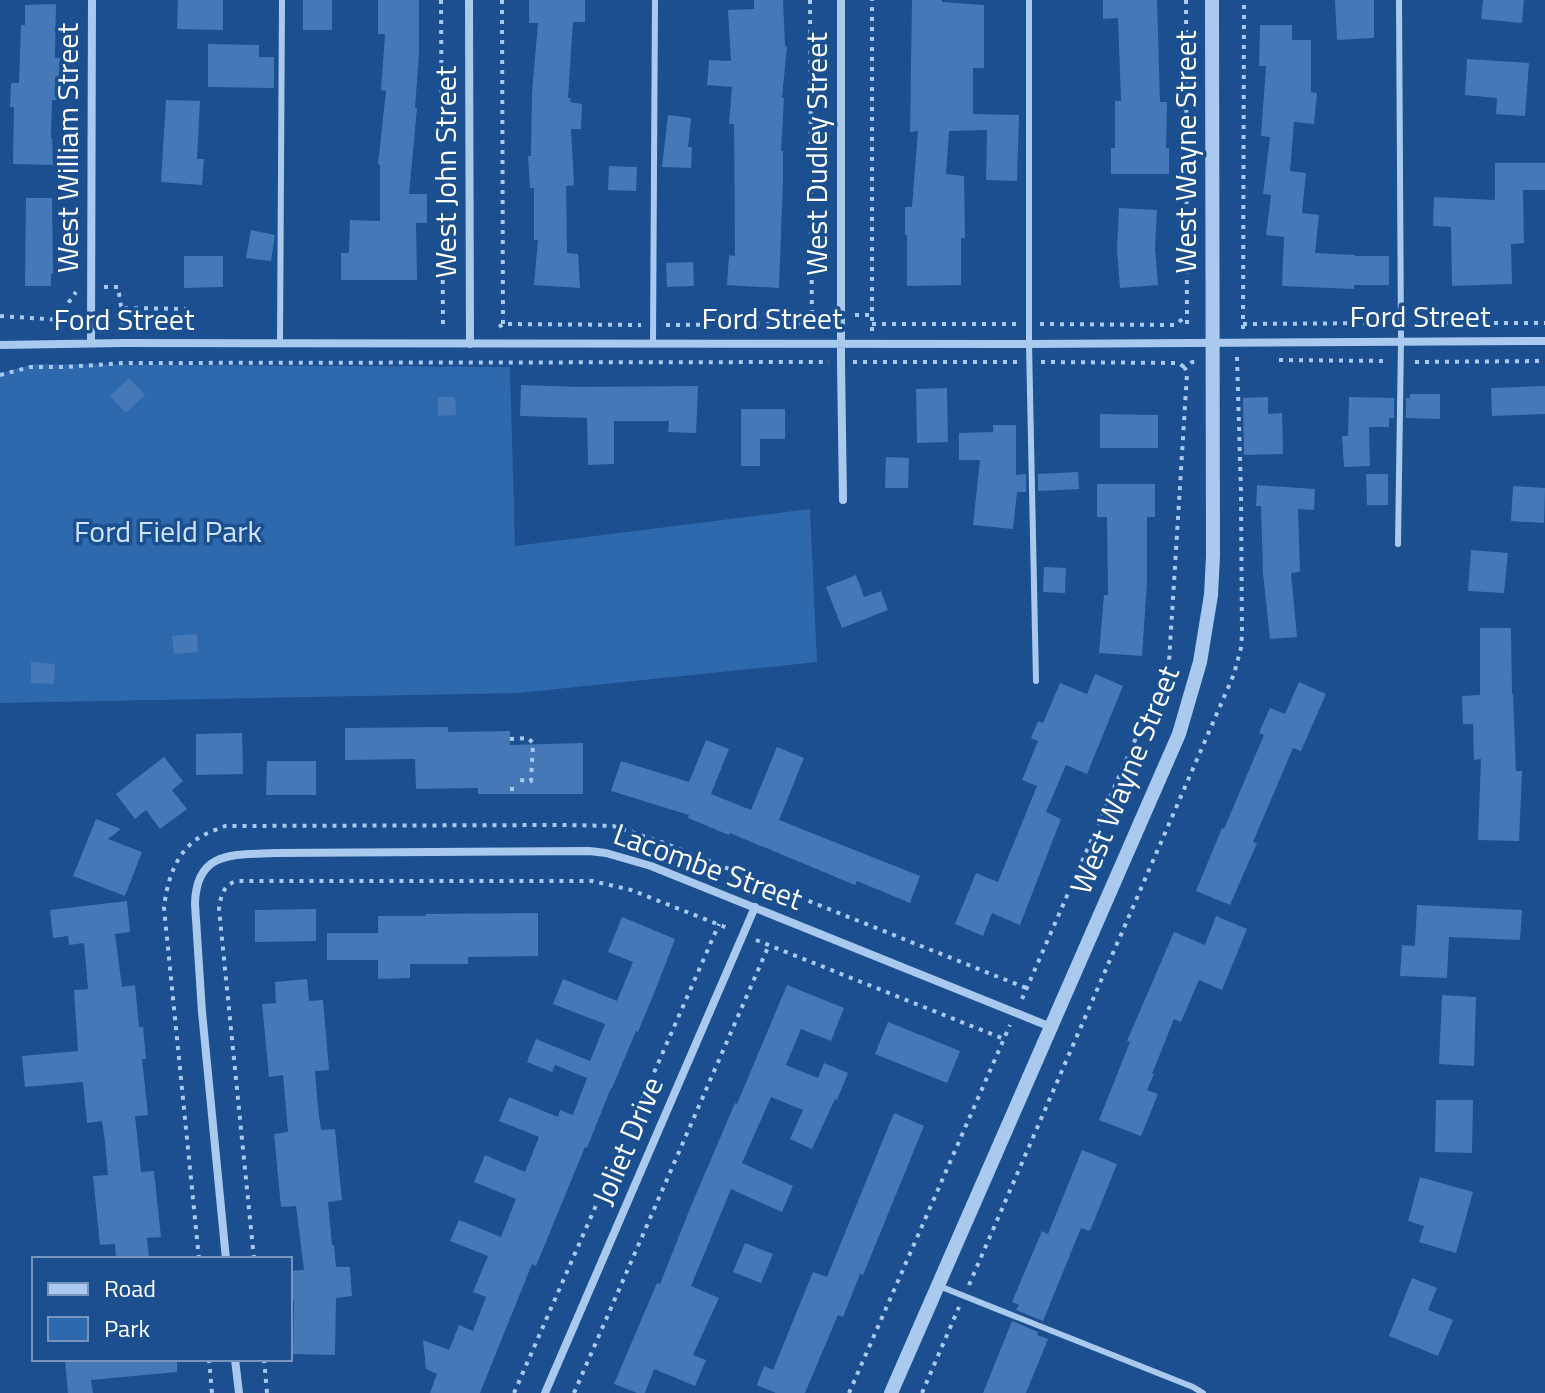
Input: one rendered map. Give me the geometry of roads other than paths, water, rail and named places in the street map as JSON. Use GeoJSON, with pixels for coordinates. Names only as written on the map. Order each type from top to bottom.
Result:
{"type":"FeatureCollection","features":[{"type":"Feature","properties":{"kind":"street","name":"West William Street"},"geometry":{"type":"LineString","coordinates":[[91,343],[92,0]]}},
{"type":"Feature","properties":{"kind":"street","name":"West John Street"},"geometry":{"type":"LineString","coordinates":[[469,0],[470,344]]}},
{"type":"Feature","properties":{"kind":"street","name":"West Dudley Street"},"geometry":{"type":"LineString","coordinates":[[841,0],[843,500]]}},
{"type":"Feature","properties":{"kind":"street","name":"West Wayne Street"},"geometry":{"type":"LineString","coordinates":[[891,1393],[1179,734],[1200,662],[1211,595],[1212,0]]}},
{"type":"Feature","properties":{"kind":"street","name":"Ford Street"},"geometry":{"type":"LineString","coordinates":[[0,345],[1545,341]]}},
{"type":"Feature","properties":{"kind":"street","name":"Lacombe Street"},"geometry":{"type":"LineString","coordinates":[[226,1257],[202,1012],[195,904],[197,883],[206,868],[219,858],[275,853],[606,853],[651,866],[1051,1027]]}},
{"type":"Feature","properties":{"kind":"street","name":"Joliet Drive"},"geometry":{"type":"LineString","coordinates":[[545,1393],[755,907]]}},
{"type":"Feature","properties":{"kind":"street"},"geometry":{"type":"LineString","coordinates":[[235,1361],[239,1393]]}},
{"type":"Feature","properties":{"kind":"lane"},"geometry":{"type":"LineString","coordinates":[[280,343],[282,0]]}},
{"type":"Feature","properties":{"kind":"lane"},"geometry":{"type":"LineString","coordinates":[[653,343],[655,0]]}},
{"type":"Feature","properties":{"kind":"lane"},"geometry":{"type":"LineString","coordinates":[[1029,0],[1029,362],[1036,681]]}},
{"type":"Feature","properties":{"kind":"lane"},"geometry":{"type":"LineString","coordinates":[[1398,544],[1401,341],[1399,0]]}},
{"type":"Feature","properties":{"kind":"lane"},"geometry":{"type":"LineString","coordinates":[[938,1285],[1203,1393]]}},
{"type":"Feature","properties":{"kind":"park label","name":"Ford Field Park"},"geometry":{"type":"Point","coordinates":[168,532]}}]}
